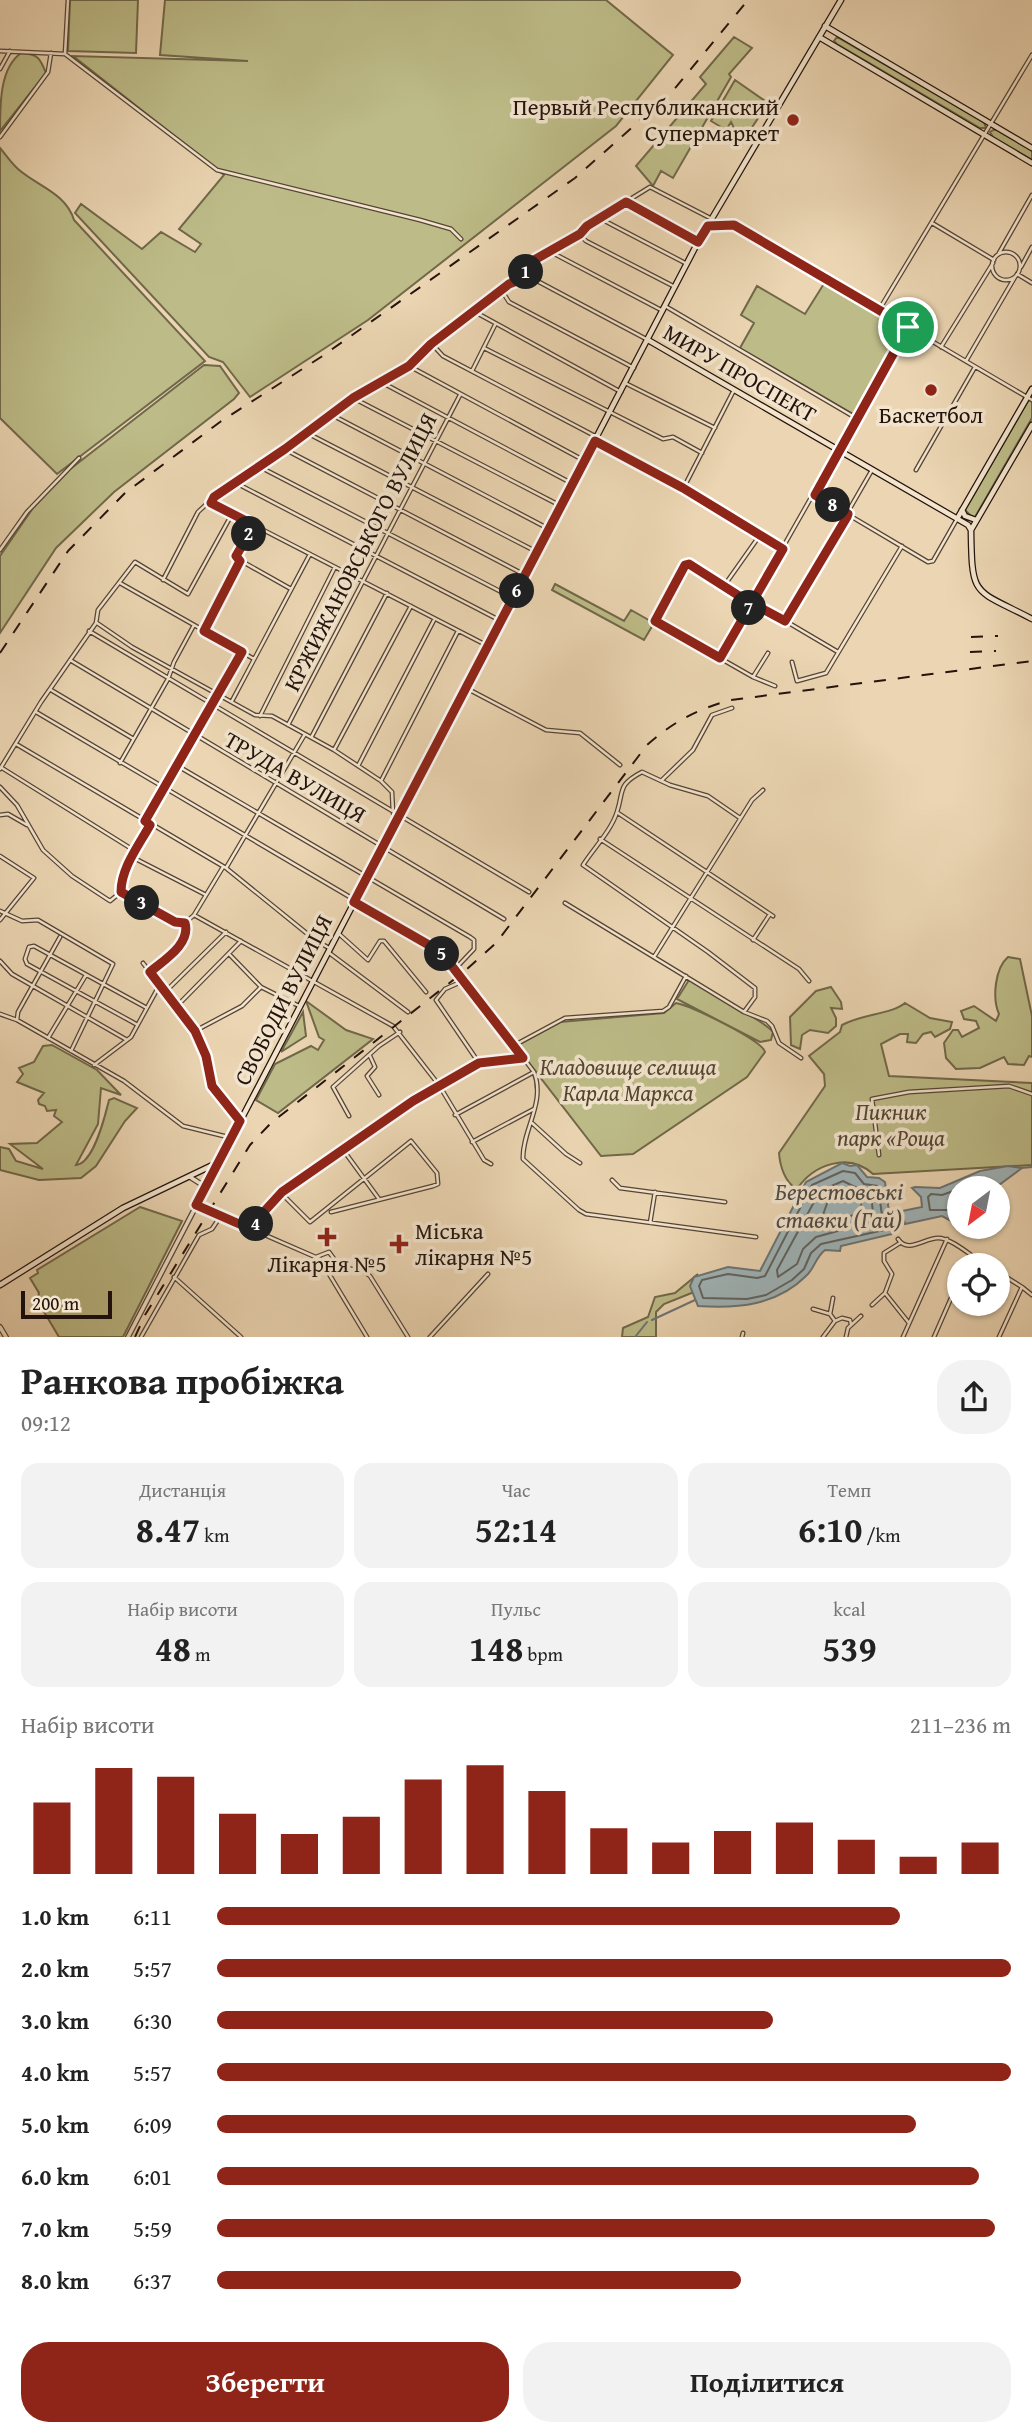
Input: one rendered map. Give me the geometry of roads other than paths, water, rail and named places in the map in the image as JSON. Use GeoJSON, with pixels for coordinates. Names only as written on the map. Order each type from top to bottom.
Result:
{"type":"FeatureCollection","features":[{"type":"Feature","properties":{"kind":"main road","name":"СВОБОДИ ВУЛИЦЯ"},"geometry":{"type":"LineString","coordinates":[[219,1161],[698,242],[841,0]]}},
{"type":"Feature","properties":{"kind":"main road"},"geometry":{"type":"LineString","coordinates":[[825,26],[1032,148]]}},
{"type":"Feature","properties":{"kind":"main road"},"geometry":{"type":"LineString","coordinates":[[834,46],[832,38],[837,35],[873,55]]}},
{"type":"Feature","properties":{"kind":"main road"},"geometry":{"type":"LineString","coordinates":[[819,37],[1032,163]]}},
{"type":"Feature","properties":{"kind":"main road","name":"МИРУ ПРОСПЕКТ"},"geometry":{"type":"LineString","coordinates":[[648,340],[957,519],[971,530]]}},
{"type":"Feature","properties":{"kind":"main road"},"geometry":{"type":"LineString","coordinates":[[957,519],[1030,399],[1032,389]]}},
{"type":"Feature","properties":{"kind":"main road"},"geometry":{"type":"LineString","coordinates":[[1032,425],[971,530],[971,568],[975,585],[985,594],[1032,620]]}},
{"type":"Feature","properties":{"kind":"main road"},"geometry":{"type":"LineString","coordinates":[[962,510],[970,519],[977,520]]}},
{"type":"Feature","properties":{"kind":"main road"},"geometry":{"type":"LineString","coordinates":[[0,1285],[123,1208],[219,1161]]}},
{"type":"Feature","properties":{"kind":"street"},"geometry":{"type":"LineString","coordinates":[[65,54],[68,0]]}},
{"type":"Feature","properties":{"kind":"street"},"geometry":{"type":"LineString","coordinates":[[0,51],[65,54],[217,170],[420,219],[451,229],[461,239]]}},
{"type":"Feature","properties":{"kind":"street"},"geometry":{"type":"LineString","coordinates":[[0,69],[10,51]]}},
{"type":"Feature","properties":{"kind":"street"},"geometry":{"type":"LineString","coordinates":[[0,137],[48,72],[51,53]]}},
{"type":"Feature","properties":{"kind":"street"},"geometry":{"type":"LineString","coordinates":[[879,310],[1032,55]]}},
{"type":"Feature","properties":{"kind":"street"},"geometry":{"type":"LineString","coordinates":[[163,580],[198,512],[233,482],[285,449],[353,398],[409,366],[431,344],[526,275],[530,265],[580,234],[587,226],[650,187],[712,219]]}},
{"type":"Feature","properties":{"kind":"street"},"geometry":{"type":"LineString","coordinates":[[942,347],[1032,195]]}},
{"type":"Feature","properties":{"kind":"street"},"geometry":{"type":"LineString","coordinates":[[626,202],[698,242]]}},
{"type":"Feature","properties":{"kind":"street"},"geometry":{"type":"LineString","coordinates":[[601,219],[687,264]]}},
{"type":"Feature","properties":{"kind":"street"},"geometry":{"type":"LineString","coordinates":[[932,223],[994,259]]}},
{"type":"Feature","properties":{"kind":"street"},"geometry":{"type":"LineString","coordinates":[[708,226],[734,225],[1030,399]]}},
{"type":"Feature","properties":{"kind":"street"},"geometry":{"type":"LineString","coordinates":[[580,234],[586,241],[675,287]]}},
{"type":"Feature","properties":{"kind":"street"},"geometry":{"type":"LineString","coordinates":[[966,361],[1032,247]]}},
{"type":"Feature","properties":{"kind":"street"},"geometry":{"type":"LineString","coordinates":[[549,251],[664,308],[856,418]]}},
{"type":"Feature","properties":{"kind":"street"},"geometry":{"type":"LineString","coordinates":[[994,259],[1007,253],[1014,255],[1018,261],[1017,273]]}},
{"type":"Feature","properties":{"kind":"street"},"geometry":{"type":"LineString","coordinates":[[994,259],[993,272],[999,278],[1007,280],[1017,273]]}},
{"type":"Feature","properties":{"kind":"street"},"geometry":{"type":"LineString","coordinates":[[1017,273],[1032,283]]}},
{"type":"Feature","properties":{"kind":"street","name":"МИРУ ПРОСПЕКТ"},"geometry":{"type":"LineString","coordinates":[[526,275],[648,340]]}},
{"type":"Feature","properties":{"kind":"street"},"geometry":{"type":"LineString","coordinates":[[502,290],[509,302],[634,368]]}},
{"type":"Feature","properties":{"kind":"street"},"geometry":{"type":"LineString","coordinates":[[475,312],[621,392]]}},
{"type":"Feature","properties":{"kind":"street"},"geometry":{"type":"LineString","coordinates":[[472,371],[495,325]]}},
{"type":"Feature","properties":{"kind":"street"},"geometry":{"type":"LineString","coordinates":[[720,658],[815,495],[837,450],[908,327]]}},
{"type":"Feature","properties":{"kind":"street"},"geometry":{"type":"LineString","coordinates":[[431,344],[436,351],[683,488],[783,549]]}},
{"type":"Feature","properties":{"kind":"street"},"geometry":{"type":"LineString","coordinates":[[484,348],[663,439],[673,438],[702,453]]}},
{"type":"Feature","properties":{"kind":"street"},"geometry":{"type":"LineString","coordinates":[[409,366],[585,461]]}},
{"type":"Feature","properties":{"kind":"street"},"geometry":{"type":"LineString","coordinates":[[916,470],[975,367]]}},
{"type":"Feature","properties":{"kind":"street"},"geometry":{"type":"LineString","coordinates":[[379,382],[573,484]]}},
{"type":"Feature","properties":{"kind":"street"},"geometry":{"type":"LineString","coordinates":[[625,383],[715,428]]}},
{"type":"Feature","properties":{"kind":"street"},"geometry":{"type":"LineString","coordinates":[[683,488],[734,390]]}},
{"type":"Feature","properties":{"kind":"street","name":"КРЖИЖАНОВСЬКОГО ВУЛИЦЯ"},"geometry":{"type":"LineString","coordinates":[[288,725],[460,395]]}},
{"type":"Feature","properties":{"kind":"street"},"geometry":{"type":"LineString","coordinates":[[353,398],[562,506]]}},
{"type":"Feature","properties":{"kind":"street"},"geometry":{"type":"LineString","coordinates":[[332,414],[549,529]]}},
{"type":"Feature","properties":{"kind":"street"},"geometry":{"type":"LineString","coordinates":[[307,432],[537,552]]}},
{"type":"Feature","properties":{"kind":"street"},"geometry":{"type":"LineString","coordinates":[[285,449],[525,575]]}},
{"type":"Feature","properties":{"kind":"street"},"geometry":{"type":"LineString","coordinates":[[0,550],[27,512],[79,458]]}},
{"type":"Feature","properties":{"kind":"street"},"geometry":{"type":"LineString","coordinates":[[257,466],[513,598]]}},
{"type":"Feature","properties":{"kind":"street"},"geometry":{"type":"LineString","coordinates":[[785,621],[872,470]]}},
{"type":"Feature","properties":{"kind":"street"},"geometry":{"type":"LineString","coordinates":[[233,482],[501,621]]}},
{"type":"Feature","properties":{"kind":"street"},"geometry":{"type":"LineString","coordinates":[[815,495],[931,562],[957,519]]}},
{"type":"Feature","properties":{"kind":"street"},"geometry":{"type":"LineString","coordinates":[[211,503],[488,646]]}},
{"type":"Feature","properties":{"kind":"street"},"geometry":{"type":"LineString","coordinates":[[135,851],[1,769],[96,623],[98,610],[135,562],[185,594],[190,593],[232,514]]}},
{"type":"Feature","properties":{"kind":"street"},"geometry":{"type":"LineString","coordinates":[[254,525],[236,556],[240,561],[291,589]]}},
{"type":"Feature","properties":{"kind":"street"},"geometry":{"type":"LineString","coordinates":[[724,586],[760,535]]}},
{"type":"Feature","properties":{"kind":"street"},"geometry":{"type":"LineString","coordinates":[[792,662],[796,681],[820,678],[902,547]]}},
{"type":"Feature","properties":{"kind":"street"},"geometry":{"type":"LineString","coordinates":[[232,701],[310,554]]}},
{"type":"Feature","properties":{"kind":"street"},"geometry":{"type":"LineString","coordinates":[[204,631],[240,561]]}},
{"type":"Feature","properties":{"kind":"street"},"geometry":{"type":"LineString","coordinates":[[775,686],[753,677],[655,621],[685,565],[838,652]]}},
{"type":"Feature","properties":{"kind":"street"},"geometry":{"type":"LineString","coordinates":[[260,716],[335,567]]}},
{"type":"Feature","properties":{"kind":"street"},"geometry":{"type":"LineString","coordinates":[[120,583],[254,659]]}},
{"type":"Feature","properties":{"kind":"street"},"geometry":{"type":"LineString","coordinates":[[311,737],[387,593]]}},
{"type":"Feature","properties":{"kind":"street"},"geometry":{"type":"LineString","coordinates":[[334,750],[411,606]]}},
{"type":"Feature","properties":{"kind":"street"},"geometry":{"type":"LineString","coordinates":[[358,766],[435,618]]}},
{"type":"Feature","properties":{"kind":"street"},"geometry":{"type":"LineString","coordinates":[[96,623],[132,647],[260,716],[267,715],[334,750],[381,781],[392,792],[393,813]]}},
{"type":"Feature","properties":{"kind":"street"},"geometry":{"type":"LineString","coordinates":[[120,763],[168,679],[194,625]]}},
{"type":"Feature","properties":{"kind":"street"},"geometry":{"type":"LineString","coordinates":[[89,631],[528,892]]}},
{"type":"Feature","properties":{"kind":"street"},"geometry":{"type":"LineString","coordinates":[[381,781],[458,631]]}},
{"type":"Feature","properties":{"kind":"street"},"geometry":{"type":"LineString","coordinates":[[145,821],[242,652]]}},
{"type":"Feature","properties":{"kind":"street"},"geometry":{"type":"LineString","coordinates":[[753,677],[768,653]]}},
{"type":"Feature","properties":{"kind":"street","name":"ТРУДА ВУЛИЦЯ"},"geometry":{"type":"LineString","coordinates":[[70,660],[505,919]]}},
{"type":"Feature","properties":{"kind":"street"},"geometry":{"type":"LineString","coordinates":[[466,688],[546,730],[580,733],[620,765]]}},
{"type":"Feature","properties":{"kind":"street"},"geometry":{"type":"LineString","coordinates":[[51,690],[133,739]]}},
{"type":"Feature","properties":{"kind":"street"},"geometry":{"type":"LineString","coordinates":[[661,781],[693,750],[712,715],[732,708]]}},
{"type":"Feature","properties":{"kind":"street"},"geometry":{"type":"LineString","coordinates":[[36,712],[245,838],[433,946],[455,970],[534,1072],[538,1083],[535,1108],[523,1159],[579,1210],[650,1223],[756,1237]]}},
{"type":"Feature","properties":{"kind":"street"},"geometry":{"type":"LineString","coordinates":[[121,892],[175,922],[185,923],[194,915],[245,838],[305,734]]}},
{"type":"Feature","properties":{"kind":"street"},"geometry":{"type":"LineString","coordinates":[[16,744],[225,868],[408,1012]]}},
{"type":"Feature","properties":{"kind":"street"},"geometry":{"type":"LineString","coordinates":[[176,765],[474,940],[474,949],[455,970]]}},
{"type":"Feature","properties":{"kind":"street"},"geometry":{"type":"LineString","coordinates":[[740,818],[708,796],[642,772],[632,777],[619,793],[617,812],[583,865],[755,988],[755,997],[744,1012]]}},
{"type":"Feature","properties":{"kind":"street"},"geometry":{"type":"LineString","coordinates":[[0,787],[17,805],[43,850],[72,876],[106,900],[113,900],[121,892],[121,883],[132,857],[150,825]]}},
{"type":"Feature","properties":{"kind":"street"},"geometry":{"type":"LineString","coordinates":[[654,957],[740,818],[752,800],[763,790]]}},
{"type":"Feature","properties":{"kind":"street"},"geometry":{"type":"LineString","coordinates":[[617,812],[771,915],[752,941]]}},
{"type":"Feature","properties":{"kind":"street"},"geometry":{"type":"LineString","coordinates":[[0,815],[8,814],[27,825]]}},
{"type":"Feature","properties":{"kind":"street"},"geometry":{"type":"LineString","coordinates":[[600,839],[752,941],[799,969],[808,982]]}},
{"type":"Feature","properties":{"kind":"street"},"geometry":{"type":"LineString","coordinates":[[0,856],[34,878],[0,920]]}},
{"type":"Feature","properties":{"kind":"street"},"geometry":{"type":"LineString","coordinates":[[132,857],[206,895]]}},
{"type":"Feature","properties":{"kind":"street"},"geometry":{"type":"LineString","coordinates":[[565,903],[744,1012],[767,1021],[779,1043],[801,1058]]}},
{"type":"Feature","properties":{"kind":"street"},"geometry":{"type":"LineString","coordinates":[[0,911],[22,921],[38,920],[61,936],[113,964],[71,1051]]}},
{"type":"Feature","properties":{"kind":"street"},"geometry":{"type":"LineString","coordinates":[[194,915],[313,980],[400,1032],[439,1085],[484,1160],[491,1164]]}},
{"type":"Feature","properties":{"kind":"street"},"geometry":{"type":"LineString","coordinates":[[150,972],[183,942],[187,934],[185,923]]}},
{"type":"Feature","properties":{"kind":"street"},"geometry":{"type":"LineString","coordinates":[[164,993],[226,932]]}},
{"type":"Feature","properties":{"kind":"street"},"geometry":{"type":"LineString","coordinates":[[338,933],[368,960],[380,941],[384,941],[426,992]]}},
{"type":"Feature","properties":{"kind":"street"},"geometry":{"type":"LineString","coordinates":[[17,1020],[32,986],[61,936]]}},
{"type":"Feature","properties":{"kind":"street"},"geometry":{"type":"LineString","coordinates":[[176,1007],[241,941]]}},
{"type":"Feature","properties":{"kind":"street"},"geometry":{"type":"LineString","coordinates":[[136,1024],[25,962],[31,945],[145,1007]]}},
{"type":"Feature","properties":{"kind":"street"},"geometry":{"type":"LineString","coordinates":[[230,955],[261,987],[299,1006]]}},
{"type":"Feature","properties":{"kind":"street"},"geometry":{"type":"LineString","coordinates":[[0,961],[12,974],[127,1040]]}},
{"type":"Feature","properties":{"kind":"street"},"geometry":{"type":"LineString","coordinates":[[143,963],[195,1031],[206,1056],[212,1086],[240,1121]]}},
{"type":"Feature","properties":{"kind":"street"},"geometry":{"type":"LineString","coordinates":[[48,1038],[86,975]]}},
{"type":"Feature","properties":{"kind":"street"},"geometry":{"type":"LineString","coordinates":[[513,1045],[565,1018],[663,1011],[669,1007],[686,976]]}},
{"type":"Feature","properties":{"kind":"street"},"geometry":{"type":"LineString","coordinates":[[463,981],[445,989],[436,1000],[479,1063]]}},
{"type":"Feature","properties":{"kind":"street"},"geometry":{"type":"LineString","coordinates":[[94,1065],[127,1040],[159,986]]}},
{"type":"Feature","properties":{"kind":"street"},"geometry":{"type":"LineString","coordinates":[[195,1031],[242,1006],[261,987]]}},
{"type":"Feature","properties":{"kind":"street"},"geometry":{"type":"LineString","coordinates":[[0,1014],[17,1020],[124,1081],[183,1126],[232,1138]]}},
{"type":"Feature","properties":{"kind":"street"},"geometry":{"type":"LineString","coordinates":[[349,1116],[333,1087],[400,1032]]}},
{"type":"Feature","properties":{"kind":"street"},"geometry":{"type":"LineString","coordinates":[[370,1056],[375,1067],[367,1076],[379,1095]]}},
{"type":"Feature","properties":{"kind":"street"},"geometry":{"type":"LineString","coordinates":[[253,1230],[260,1216],[281,1194],[439,1085],[479,1063],[523,1058]]}},
{"type":"Feature","properties":{"kind":"street"},"geometry":{"type":"LineString","coordinates":[[455,1115],[534,1072]]}},
{"type":"Feature","properties":{"kind":"street"},"geometry":{"type":"LineString","coordinates":[[879,1155],[872,1099],[909,1092],[1009,1086],[1032,1094]]}},
{"type":"Feature","properties":{"kind":"street"},"geometry":{"type":"LineString","coordinates":[[472,1142],[535,1108]]}},
{"type":"Feature","properties":{"kind":"street"},"geometry":{"type":"LineString","coordinates":[[532,1123],[580,1163]]}},
{"type":"Feature","properties":{"kind":"street"},"geometry":{"type":"LineString","coordinates":[[281,1194],[310,1222],[411,1141],[437,1173],[438,1184],[331,1212]]}},
{"type":"Feature","properties":{"kind":"street"},"geometry":{"type":"LineString","coordinates":[[344,1151],[380,1200]]}},
{"type":"Feature","properties":{"kind":"street"},"geometry":{"type":"LineString","coordinates":[[128,1337],[219,1161]]}},
{"type":"Feature","properties":{"kind":"street"},"geometry":{"type":"LineString","coordinates":[[188,1177],[201,1184],[202,1196]]}},
{"type":"Feature","properties":{"kind":"street"},"geometry":{"type":"LineString","coordinates":[[612,1180],[620,1188],[725,1202]]}},
{"type":"Feature","properties":{"kind":"street"},"geometry":{"type":"LineString","coordinates":[[650,1223],[655,1192]]}},
{"type":"Feature","properties":{"kind":"street"},"geometry":{"type":"LineString","coordinates":[[196,1205],[316,1256],[367,1337]]}},
{"type":"Feature","properties":{"kind":"street"},"geometry":{"type":"LineString","coordinates":[[141,1337],[199,1235],[212,1229],[220,1217]]}},
{"type":"Feature","properties":{"kind":"street"},"geometry":{"type":"LineString","coordinates":[[903,1337],[947,1239]]}},
{"type":"Feature","properties":{"kind":"street"},"geometry":{"type":"LineString","coordinates":[[872,1305],[886,1293],[892,1275],[884,1261],[884,1253],[899,1241],[912,1246],[924,1240],[947,1239],[966,1253]]}},
{"type":"Feature","properties":{"kind":"street"},"geometry":{"type":"LineString","coordinates":[[316,1256],[329,1252],[340,1268],[363,1271],[370,1276],[408,1337]]}},
{"type":"Feature","properties":{"kind":"street"},"geometry":{"type":"LineString","coordinates":[[430,1337],[488,1274]]}},
{"type":"Feature","properties":{"kind":"street"},"geometry":{"type":"LineString","coordinates":[[174,1277],[242,1337]]}},
{"type":"Feature","properties":{"kind":"street"},"geometry":{"type":"LineString","coordinates":[[1010,1280],[1032,1295]]}},
{"type":"Feature","properties":{"kind":"street"},"geometry":{"type":"LineString","coordinates":[[999,1337],[1022,1287]]}},
{"type":"Feature","properties":{"kind":"street"},"geometry":{"type":"LineString","coordinates":[[886,1293],[909,1323]]}},
{"type":"Feature","properties":{"kind":"street"},"geometry":{"type":"LineString","coordinates":[[833,1297],[831,1314],[835,1321]]}},
{"type":"Feature","properties":{"kind":"street"},"geometry":{"type":"LineString","coordinates":[[934,1337],[947,1307]]}},
{"type":"Feature","properties":{"kind":"street"},"geometry":{"type":"LineString","coordinates":[[813,1309],[831,1314]]}},
{"type":"Feature","properties":{"kind":"street"},"geometry":{"type":"LineString","coordinates":[[846,1337],[851,1324],[861,1316]]}},
{"type":"Feature","properties":{"kind":"street"},"geometry":{"type":"LineString","coordinates":[[823,1337],[835,1321],[842,1318],[850,1320],[851,1324]]}},
{"type":"Feature","properties":{"kind":"street"},"geometry":{"type":"LineString","coordinates":[[0,1327],[6,1337]]}},
{"type":"Feature","properties":{"kind":"water","name":"Берестовські ставки (Гай)"},"geometry":{"type":"Polygon","coordinates":[[[842,1163],[857,1165],[867,1177],[879,1178],[885,1182],[892,1234],[841,1246],[840,1251],[825,1250],[795,1286],[770,1299],[728,1307],[698,1306],[690,1286],[694,1277],[728,1267],[760,1271],[806,1182],[842,1163]]]}},
{"type":"Feature","properties":{"kind":"water"},"geometry":{"type":"Polygon","coordinates":[[[1008,1166],[1022,1168],[1010,1177],[968,1176],[1008,1166]]]}},
{"type":"Feature","properties":{"kind":"water"},"geometry":{"type":"Polygon","coordinates":[[[947,1185],[947,1219],[942,1216],[905,1224],[902,1211],[922,1207],[921,1197],[912,1188],[940,1188],[947,1185]]]}},
{"type":"Feature","properties":{"kind":"waterway"},"geometry":{"type":"LineString","coordinates":[[1021,1168],[1032,1167]]}},
{"type":"Feature","properties":{"kind":"waterway"},"geometry":{"type":"LineString","coordinates":[[652,1320],[695,1300]]}},
{"type":"Feature","properties":{"kind":"waterway"},"geometry":{"type":"LineString","coordinates":[[635,1337],[647,1322]]}},
{"type":"Feature","properties":{"kind":"railway"},"geometry":{"type":"LineString","coordinates":[[0,653],[68,551],[125,493],[220,422],[321,357],[575,178],[671,93],[748,0]]}},
{"type":"Feature","properties":{"kind":"railway"},"geometry":{"type":"LineString","coordinates":[[971,637],[998,636]]}},
{"type":"Feature","properties":{"kind":"railway"},"geometry":{"type":"LineString","coordinates":[[970,652],[996,651]]}},
{"type":"Feature","properties":{"kind":"railway"},"geometry":{"type":"LineString","coordinates":[[135,1337],[145,1315],[250,1145],[271,1123],[466,970],[496,943],[647,745],[666,730],[696,712],[731,700],[1032,661]]}},
{"type":"Feature","properties":{"kind":"place","name":"Первый Республиканский Супермаркет"},"geometry":{"type":"Point","coordinates":[793,120]}},
{"type":"Feature","properties":{"kind":"place","name":"Баскетбол"},"geometry":{"type":"Point","coordinates":[931,390]}},
{"type":"Feature","properties":{"kind":"place","name":"Лікарня №5"},"geometry":{"type":"Point","coordinates":[327,1237]}},
{"type":"Feature","properties":{"kind":"place","name":"Міська лікарня №5"},"geometry":{"type":"Point","coordinates":[399,1244]}},
{"type":"Feature","properties":{"kind":"park label","name":"Кладовище селища Карла Маркса"},"geometry":{"type":"Point","coordinates":[628,1080]}},
{"type":"Feature","properties":{"kind":"park label","name":"Пикник парк «Роща"},"geometry":{"type":"Point","coordinates":[891,1125]}}]}
